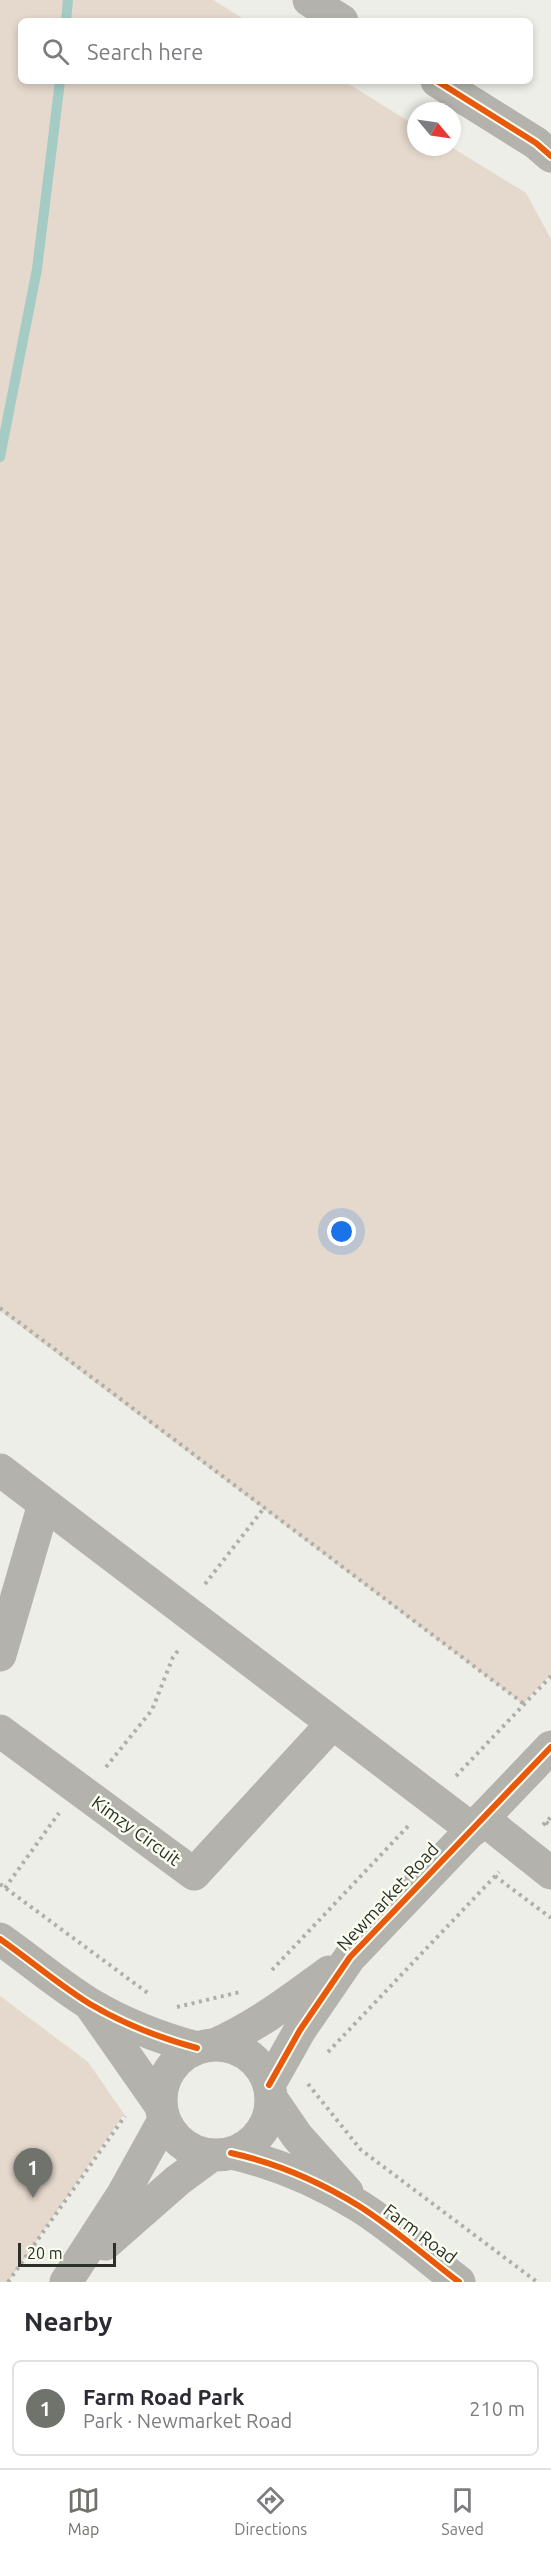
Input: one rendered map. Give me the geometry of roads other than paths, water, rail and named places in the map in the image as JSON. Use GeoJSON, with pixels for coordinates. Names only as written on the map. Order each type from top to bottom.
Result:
{"type":"FeatureCollection","features":[{"type":"Feature","properties":{"kind":"street"},"geometry":{"type":"LineString","coordinates":[[309,0],[337,18]]}},
{"type":"Feature","properties":{"kind":"street"},"geometry":{"type":"LineString","coordinates":[[442,84],[536,143],[551,156]]}},
{"type":"Feature","properties":{"kind":"street"},"geometry":{"type":"LineString","coordinates":[[0,1470],[433,1800],[520,1849],[551,1873]]}},
{"type":"Feature","properties":{"kind":"street"},"geometry":{"type":"LineString","coordinates":[[0,1655],[44,1503]]}},
{"type":"Feature","properties":{"kind":"street","name":"Kimzy Circuit"},"geometry":{"type":"LineString","coordinates":[[0,1731],[194,1874],[332,1724]]}},
{"type":"Feature","properties":{"kind":"street","name":"Newmarket Road"},"geometry":{"type":"LineString","coordinates":[[270,2091],[300,2030],[350,1957],[551,1748]]}},
{"type":"Feature","properties":{"kind":"street"},"geometry":{"type":"LineString","coordinates":[[0,1939],[90,2004],[132,2025],[205,2046],[235,2049],[254,2060],[263,2072],[270,2091],[268,2116],[261,2132],[247,2145],[221,2154],[178,2180],[70,2276]]}},
{"type":"Feature","properties":{"kind":"street","name":"Newmarket Road"},"geometry":{"type":"LineString","coordinates":[[205,2046],[243,2032],[275,2012],[350,1957]]}},
{"type":"Feature","properties":{"kind":"street"},"geometry":{"type":"LineString","coordinates":[[90,2004],[152,2111],[183,2144],[196,2152],[221,2154]]}},
{"type":"Feature","properties":{"kind":"street"},"geometry":{"type":"LineString","coordinates":[[70,2276],[123,2194],[152,2111],[169,2071],[181,2057],[205,2046]]}},
{"type":"Feature","properties":{"kind":"street","name":"Farm Road"},"geometry":{"type":"LineString","coordinates":[[270,2091],[297,2136],[360,2207]]}},
{"type":"Feature","properties":{"kind":"street","name":"Farm Road"},"geometry":{"type":"LineString","coordinates":[[221,2154],[258,2159],[294,2173],[360,2207],[459,2282]]}},
{"type":"Feature","properties":{"kind":"waterway"},"geometry":{"type":"LineString","coordinates":[[66,18],[68,0]]}},
{"type":"Feature","properties":{"kind":"waterway"},"geometry":{"type":"LineString","coordinates":[[0,457],[37,269],[60,84]]}},
{"type":"Feature","properties":{"kind":"place","name":"Farm Road Park"},"geometry":{"type":"Point","coordinates":[33,2198]}}]}
